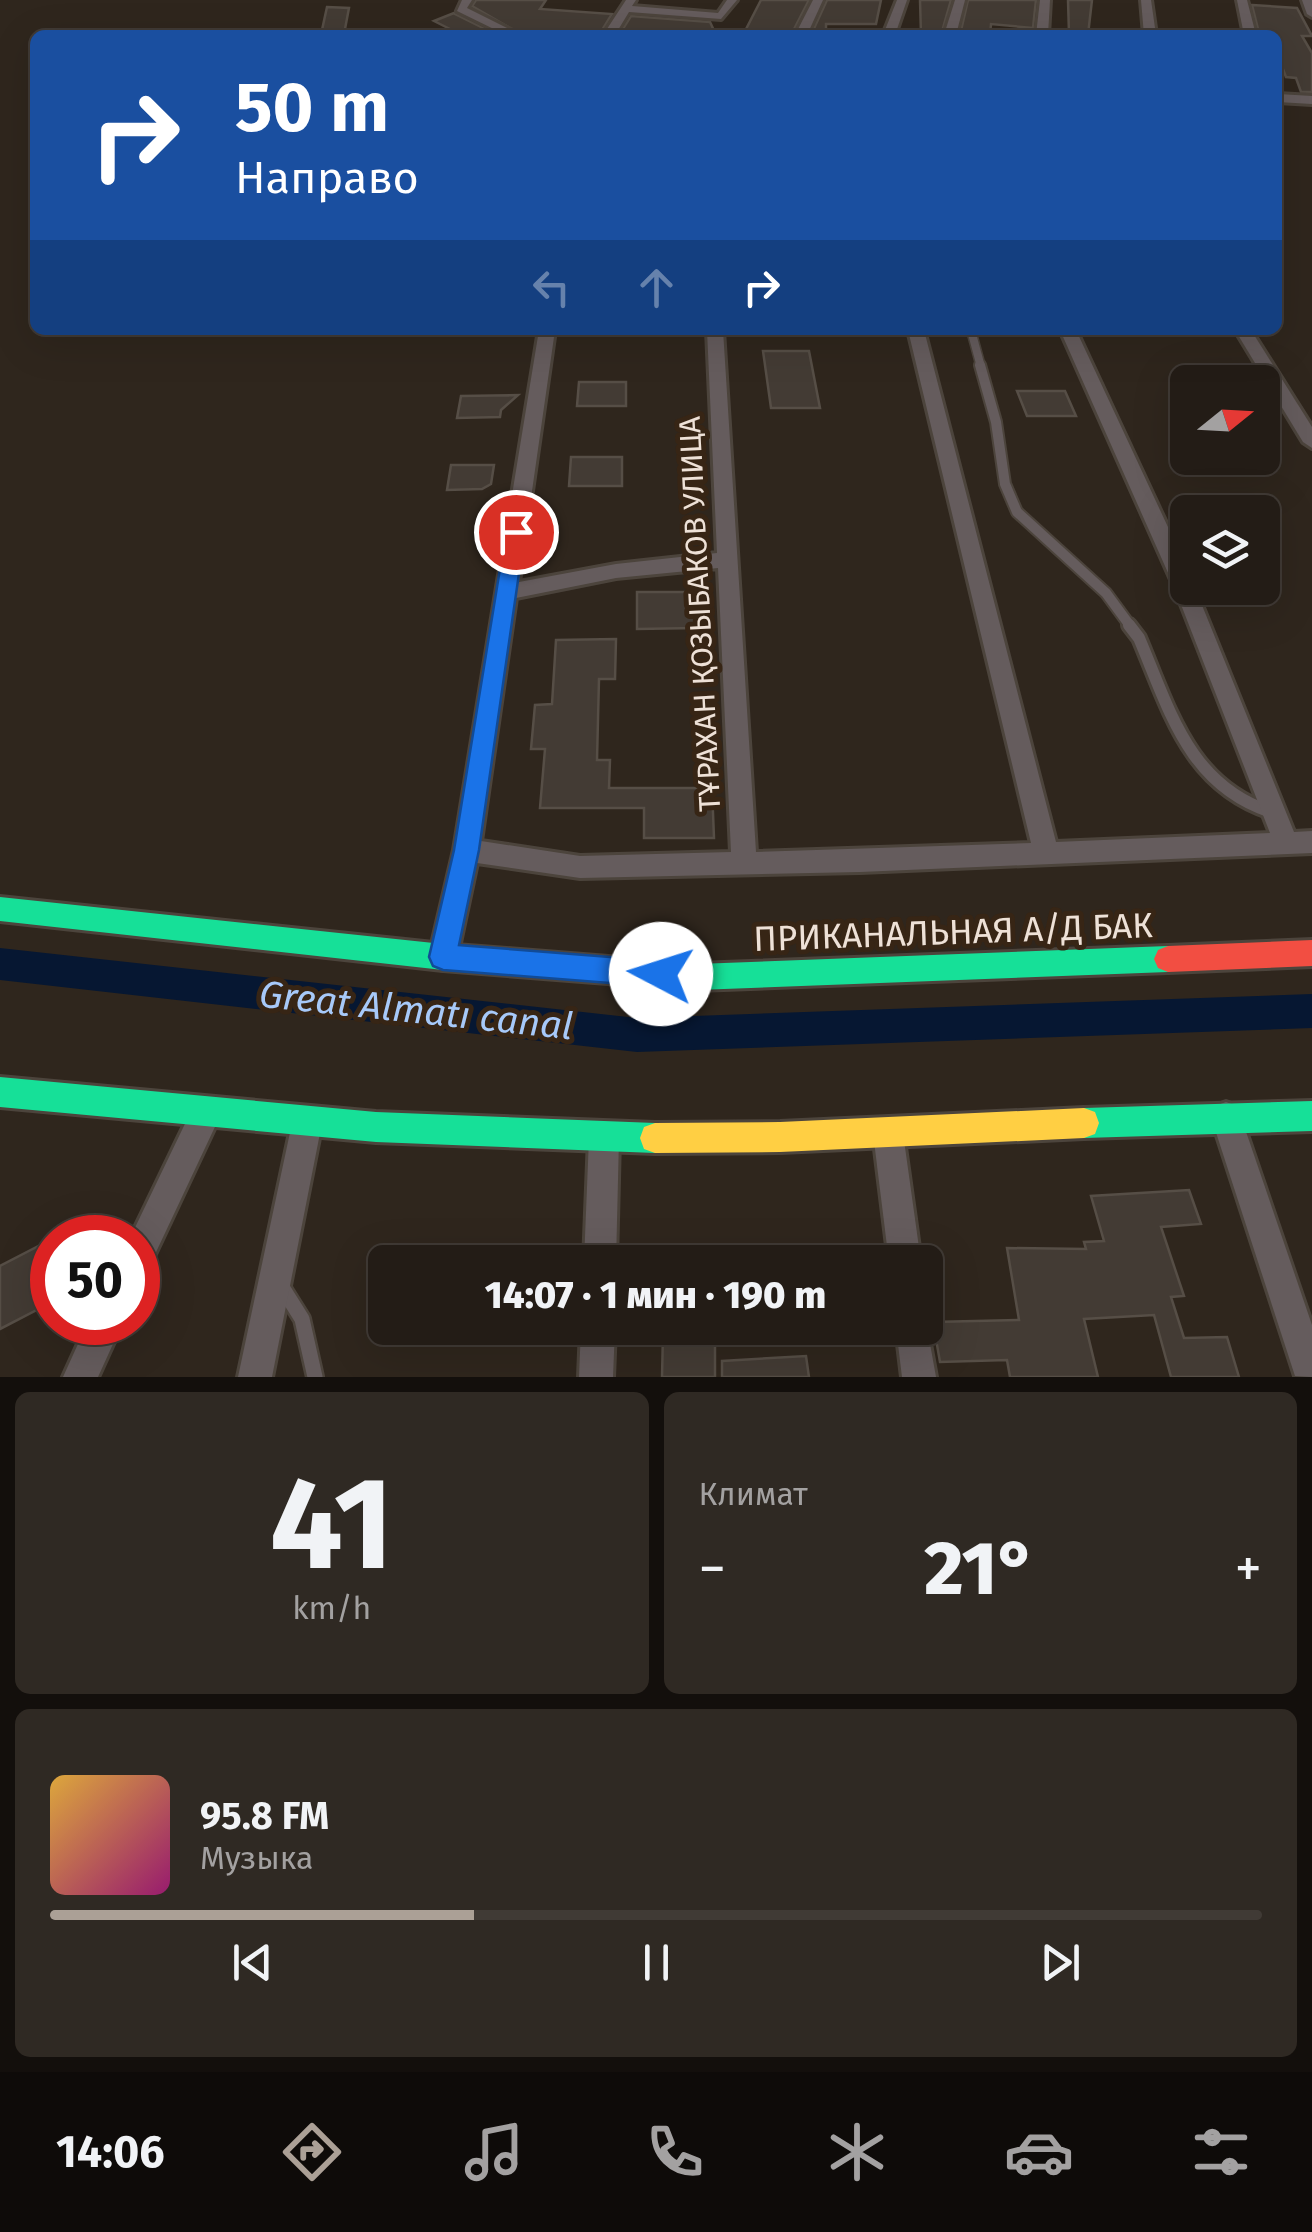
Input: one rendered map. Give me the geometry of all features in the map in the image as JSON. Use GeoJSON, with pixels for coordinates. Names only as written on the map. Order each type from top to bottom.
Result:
{"type":"FeatureCollection","features":[{"type":"Feature","properties":{"kind":"main road","name":"ПРИКАНАЛЬНАЯ А/Д БАК"},"geometry":{"type":"LineString","coordinates":[[0,909],[443,957],[698,977],[1312,953]]}},
{"type":"Feature","properties":{"kind":"main road"},"geometry":{"type":"LineString","coordinates":[[0,1092],[306,1123],[604,1138],[888,1133],[1312,1116]]}},
{"type":"Feature","properties":{"kind":"street"},"geometry":{"type":"LineString","coordinates":[[467,0],[461,8],[505,30]]}},
{"type":"Feature","properties":{"kind":"street"},"geometry":{"type":"LineString","coordinates":[[611,30],[628,4],[722,16],[732,0]]}},
{"type":"Feature","properties":{"kind":"street"},"geometry":{"type":"LineString","coordinates":[[803,30],[818,0]]}},
{"type":"Feature","properties":{"kind":"street"},"geometry":{"type":"LineString","coordinates":[[891,30],[902,0]]}},
{"type":"Feature","properties":{"kind":"street"},"geometry":{"type":"LineString","coordinates":[[951,30],[960,0]]}},
{"type":"Feature","properties":{"kind":"street"},"geometry":{"type":"LineString","coordinates":[[1043,30],[1046,0]]}},
{"type":"Feature","properties":{"kind":"street"},"geometry":{"type":"LineString","coordinates":[[1146,0],[1149,30]]}},
{"type":"Feature","properties":{"kind":"street"},"geometry":{"type":"LineString","coordinates":[[1242,0],[1249,30]]}},
{"type":"Feature","properties":{"kind":"street"},"geometry":{"type":"LineString","coordinates":[[1307,0],[1312,14]]}},
{"type":"Feature","properties":{"kind":"street"},"geometry":{"type":"LineString","coordinates":[[1282,98],[1312,100]]}},
{"type":"Feature","properties":{"kind":"street"},"geometry":{"type":"LineString","coordinates":[[443,957],[466,850],[509,592],[546,335]]}},
{"type":"Feature","properties":{"kind":"street","name":"ТҰРАХАН ҚОЗЫБАКОВ УЛИЦА"},"geometry":{"type":"LineString","coordinates":[[715,335],[744,861]]}},
{"type":"Feature","properties":{"kind":"street"},"geometry":{"type":"LineString","coordinates":[[917,335],[1046,852]]}},
{"type":"Feature","properties":{"kind":"street"},"geometry":{"type":"LineString","coordinates":[[1070,335],[1131,461],[1275,813],[1299,842]]}},
{"type":"Feature","properties":{"kind":"street"},"geometry":{"type":"LineString","coordinates":[[1246,335],[1312,442]]}},
{"type":"Feature","properties":{"kind":"street"},"geometry":{"type":"LineString","coordinates":[[509,592],[560,578],[637,566],[725,560]]}},
{"type":"Feature","properties":{"kind":"street"},"geometry":{"type":"LineString","coordinates":[[466,850],[580,867],[860,861],[1299,842]]}},
{"type":"Feature","properties":{"kind":"street"},"geometry":{"type":"LineString","coordinates":[[158,1215],[206,1114]]}},
{"type":"Feature","properties":{"kind":"street"},"geometry":{"type":"LineString","coordinates":[[1226,1117],[1312,1376]]}},
{"type":"Feature","properties":{"kind":"street"},"geometry":{"type":"LineString","coordinates":[[254,1377],[306,1123]]}},
{"type":"Feature","properties":{"kind":"street"},"geometry":{"type":"LineString","coordinates":[[888,1133],[902,1245]]}},
{"type":"Feature","properties":{"kind":"street"},"geometry":{"type":"LineString","coordinates":[[601,1245],[604,1138]]}},
{"type":"Feature","properties":{"kind":"street"},"geometry":{"type":"LineString","coordinates":[[80,1377],[95,1345]]}},
{"type":"Feature","properties":{"kind":"street"},"geometry":{"type":"LineString","coordinates":[[596,1377],[597,1345]]}},
{"type":"Feature","properties":{"kind":"street"},"geometry":{"type":"LineString","coordinates":[[915,1345],[919,1377]]}},
{"type":"Feature","properties":{"kind":"lane"},"geometry":{"type":"LineString","coordinates":[[972,335],[996,422],[1005,484],[1017,512],[1106,593],[1140,638],[1180,732],[1206,772],[1238,801],[1275,813]]}},
{"type":"Feature","properties":{"kind":"lane"},"geometry":{"type":"LineString","coordinates":[[277,1279],[302,1318],[315,1377]]}},
{"type":"Feature","properties":{"kind":"building"},"geometry":{"type":"Polygon","coordinates":[[[476,0],[546,0],[540,9],[612,14],[602,30],[513,30],[472,6],[476,0]]]}},
{"type":"Feature","properties":{"kind":"building"},"geometry":{"type":"Polygon","coordinates":[[[761,0],[809,0],[794,30],[746,30],[761,0]]]}},
{"type":"Feature","properties":{"kind":"building"},"geometry":{"type":"Polygon","coordinates":[[[827,0],[881,0],[876,24],[826,24],[826,30],[813,30],[827,0]]]}},
{"type":"Feature","properties":{"kind":"building"},"geometry":{"type":"Polygon","coordinates":[[[920,0],[951,0],[942,30],[921,30],[920,0]]]}},
{"type":"Feature","properties":{"kind":"building"},"geometry":{"type":"Polygon","coordinates":[[[968,0],[1036,0],[1033,28],[991,24],[990,30],[961,30],[968,0]]]}},
{"type":"Feature","properties":{"kind":"building"},"geometry":{"type":"Polygon","coordinates":[[[1068,0],[1092,0],[1089,30],[1069,30],[1068,0]]]}},
{"type":"Feature","properties":{"kind":"building"},"geometry":{"type":"Polygon","coordinates":[[[1252,5],[1297,8],[1312,36],[1302,36],[1312,53],[1312,92],[1301,92],[1296,78],[1286,77],[1282,66],[1282,30],[1258,29],[1252,5]]]}},
{"type":"Feature","properties":{"kind":"building"},"geometry":{"type":"Polygon","coordinates":[[[327,7],[349,8],[345,29],[322,30],[327,7]]]}},
{"type":"Feature","properties":{"kind":"building"},"geometry":{"type":"Polygon","coordinates":[[[454,13],[487,30],[452,30],[434,21],[454,13]]]}},
{"type":"Feature","properties":{"kind":"building"},"geometry":{"type":"Polygon","coordinates":[[[631,16],[710,22],[714,30],[622,30],[631,16]]]}},
{"type":"Feature","properties":{"kind":"building"},"geometry":{"type":"Polygon","coordinates":[[[763,351],[809,351],[820,408],[771,408],[763,351]]]}},
{"type":"Feature","properties":{"kind":"building"},"geometry":{"type":"Polygon","coordinates":[[[579,382],[626,382],[626,406],[577,406],[579,382]]]}},
{"type":"Feature","properties":{"kind":"building"},"geometry":{"type":"Polygon","coordinates":[[[1017,391],[1065,391],[1076,416],[1027,416],[1017,391]]]}},
{"type":"Feature","properties":{"kind":"building"},"geometry":{"type":"Polygon","coordinates":[[[518,395],[501,410],[500,417],[457,418],[461,396],[518,395]]]}},
{"type":"Feature","properties":{"kind":"building"},"geometry":{"type":"Polygon","coordinates":[[[571,457],[622,457],[622,486],[569,486],[571,457]]]}},
{"type":"Feature","properties":{"kind":"building"},"geometry":{"type":"Polygon","coordinates":[[[451,465],[494,465],[491,484],[482,489],[447,490],[451,465]]]}},
{"type":"Feature","properties":{"kind":"building"},"geometry":{"type":"Polygon","coordinates":[[[637,592],[695,592],[697,628],[637,629],[637,592]]]}},
{"type":"Feature","properties":{"kind":"building"},"geometry":{"type":"Polygon","coordinates":[[[616,639],[615,679],[599,679],[597,760],[610,760],[609,788],[712,788],[714,838],[644,838],[644,808],[540,808],[545,749],[531,749],[535,705],[552,704],[556,640],[616,639]]]}},
{"type":"Feature","properties":{"kind":"building"},"geometry":{"type":"Polygon","coordinates":[[[1189,1190],[1201,1224],[1161,1227],[1184,1296],[1171,1297],[1184,1338],[1227,1337],[1239,1377],[1171,1377],[1154,1315],[1084,1319],[1098,1377],[1010,1377],[1007,1360],[940,1362],[937,1345],[943,1345],[943,1322],[1019,1320],[1007,1248],[1086,1249],[1084,1242],[1104,1241],[1091,1196],[1189,1190]]]}},
{"type":"Feature","properties":{"kind":"building"},"geometry":{"type":"Polygon","coordinates":[[[30,1250],[30,1313],[0,1329],[0,1266],[30,1250]]]}},
{"type":"Feature","properties":{"kind":"building"},"geometry":{"type":"Polygon","coordinates":[[[663,1345],[715,1345],[715,1377],[662,1377],[663,1345]]]}},
{"type":"Feature","properties":{"kind":"building"},"geometry":{"type":"Polygon","coordinates":[[[806,1356],[809,1377],[722,1377],[722,1361],[806,1356]]]}},
{"type":"Feature","properties":{"kind":"waterway","name":"Great Almatı canal"},"geometry":{"type":"LineString","coordinates":[[0,964],[637,1035],[1312,1011]]}},
{"type":"Feature","properties":{"kind":"traffic: fast"},"geometry":{"type":"LineString","coordinates":[[0,909],[443,957],[697,977],[1168,959]]}},
{"type":"Feature","properties":{"kind":"traffic: fast"},"geometry":{"type":"LineString","coordinates":[[0,1092],[376,1127],[655,1138]]}},
{"type":"Feature","properties":{"kind":"traffic: fast"},"geometry":{"type":"LineString","coordinates":[[1084,1123],[1312,1116]]}},
{"type":"Feature","properties":{"kind":"traffic: slow"},"geometry":{"type":"LineString","coordinates":[[655,1138],[780,1137],[1084,1123]]}},
{"type":"Feature","properties":{"kind":"traffic: jam"},"geometry":{"type":"LineString","coordinates":[[1168,959],[1312,953]]}},
{"type":"Feature","properties":{"kind":"route"},"geometry":{"type":"LineString","coordinates":[[516,532],[466,850],[443,957],[661,974]]}}]}
